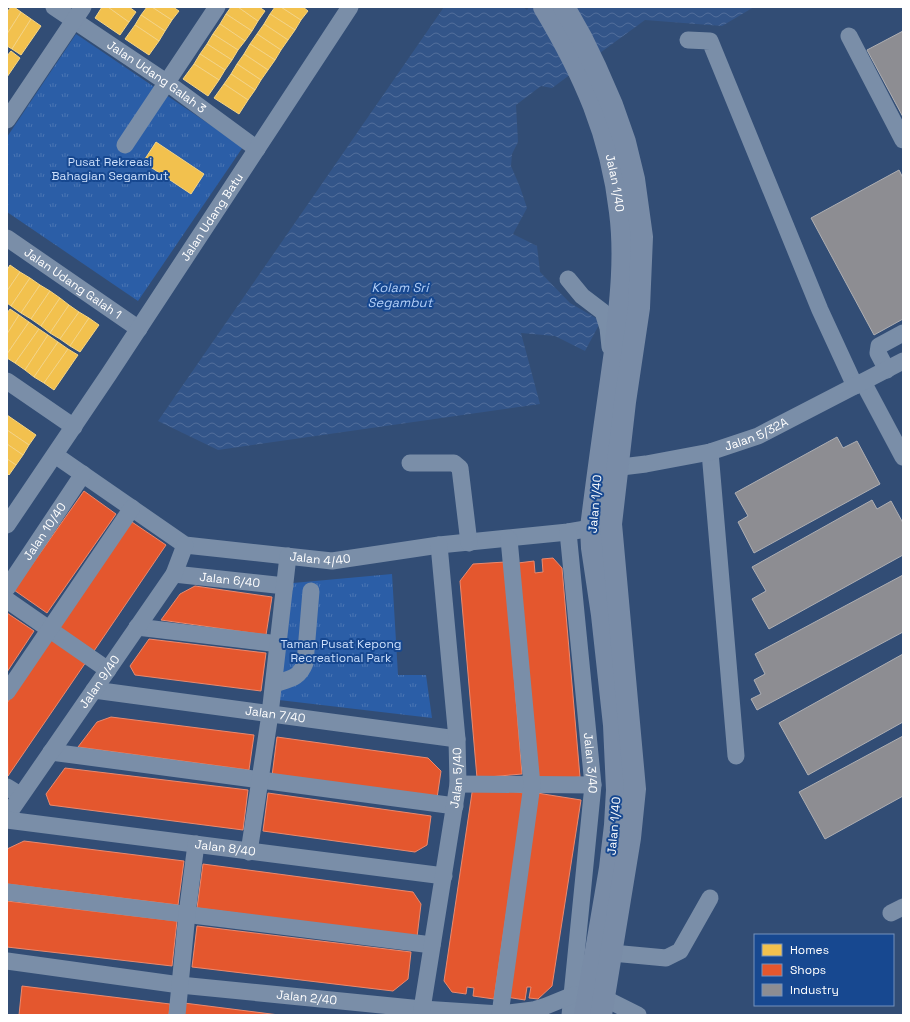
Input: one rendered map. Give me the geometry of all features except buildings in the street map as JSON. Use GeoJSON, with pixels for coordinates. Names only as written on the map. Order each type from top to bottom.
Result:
{"type":"FeatureCollection","features":[{"type":"Feature","properties":{"kind":"main road","name":"Jalan 1/40"},"geometry":{"type":"LineString","coordinates":[[544,7],[574,61],[625,142],[634,179],[642,237],[640,308],[607,469]]}},
{"type":"Feature","properties":{"kind":"main road","name":"Jalan 1/40"},"geometry":{"type":"LineString","coordinates":[[564,7],[582,39],[604,108],[608,146],[620,212],[623,245],[620,304],[612,369],[607,469],[601,526],[635,789],[630,838],[612,953],[590,1004]]}},
{"type":"Feature","properties":{"kind":"main road","name":"Jalan 1/40"},"geometry":{"type":"LineString","coordinates":[[590,1004],[616,824],[617,790],[614,726],[602,615],[592,548],[601,526]]}},
{"type":"Feature","properties":{"kind":"street","name":"Jalan Udang Galah 3"},"geometry":{"type":"LineString","coordinates":[[54,7],[79,14],[166,82],[257,148]]}},
{"type":"Feature","properties":{"kind":"street"},"geometry":{"type":"LineString","coordinates":[[125,145],[217,7]]}},
{"type":"Feature","properties":{"kind":"street","name":"Jalan Udang Batu"},"geometry":{"type":"LineString","coordinates":[[74,427],[350,7]]}},
{"type":"Feature","properties":{"kind":"street"},"geometry":{"type":"LineString","coordinates":[[9,112],[79,14]]}},
{"type":"Feature","properties":{"kind":"street"},"geometry":{"type":"LineString","coordinates":[[849,36],[903,140]]}},
{"type":"Feature","properties":{"kind":"street"},"geometry":{"type":"LineString","coordinates":[[688,40],[710,41],[820,310],[859,384],[903,457]]}},
{"type":"Feature","properties":{"kind":"street","name":"Jalan Udang Galah 1"},"geometry":{"type":"LineString","coordinates":[[7,238],[139,329]]}},
{"type":"Feature","properties":{"kind":"street"},"geometry":{"type":"LineString","coordinates":[[568,279],[582,296],[603,312],[608,328],[612,369]]}},
{"type":"Feature","properties":{"kind":"street"},"geometry":{"type":"LineString","coordinates":[[887,370],[878,353],[879,346],[903,333]]}},
{"type":"Feature","properties":{"kind":"street","name":"Jalan 5/32A"},"geometry":{"type":"LineString","coordinates":[[607,469],[646,464],[710,452],[758,436],[903,361]]}},
{"type":"Feature","properties":{"kind":"street"},"geometry":{"type":"LineString","coordinates":[[7,381],[74,427],[7,525]]}},
{"type":"Feature","properties":{"kind":"street"},"geometry":{"type":"LineString","coordinates":[[710,452],[736,756]]}},
{"type":"Feature","properties":{"kind":"street","name":"Jalan 4/40"},"geometry":{"type":"LineString","coordinates":[[55,455],[185,545],[332,561],[438,546],[568,532],[601,526]]}},
{"type":"Feature","properties":{"kind":"street"},"geometry":{"type":"LineString","coordinates":[[410,462],[454,463],[460,468],[469,543]]}},
{"type":"Feature","properties":{"kind":"street","name":"Jalan 10/40"},"geometry":{"type":"LineString","coordinates":[[7,588],[83,474]]}},
{"type":"Feature","properties":{"kind":"street"},"geometry":{"type":"LineString","coordinates":[[7,692],[132,508]]}},
{"type":"Feature","properties":{"kind":"street","name":"Jalan 3/40"},"geometry":{"type":"LineString","coordinates":[[568,532],[593,785],[590,1004],[570,1015]]}},
{"type":"Feature","properties":{"kind":"street"},"geometry":{"type":"LineString","coordinates":[[500,1014],[532,785],[508,539]]}},
{"type":"Feature","properties":{"kind":"street","name":"Jalan 9/40"},"geometry":{"type":"LineString","coordinates":[[7,816],[14,791],[51,752],[108,670],[174,574],[185,545]]}},
{"type":"Feature","properties":{"kind":"street","name":"Jalan 5/40"},"geometry":{"type":"LineString","coordinates":[[422,1009],[458,784],[457,739],[438,546]]}},
{"type":"Feature","properties":{"kind":"street"},"geometry":{"type":"LineString","coordinates":[[249,852],[274,684],[288,556]]}},
{"type":"Feature","properties":{"kind":"street","name":"Jalan 6/40"},"geometry":{"type":"LineString","coordinates":[[174,574],[285,586]]}},
{"type":"Feature","properties":{"kind":"street"},"geometry":{"type":"LineString","coordinates":[[274,684],[297,676],[302,671],[306,663],[311,591]]}},
{"type":"Feature","properties":{"kind":"street"},"geometry":{"type":"LineString","coordinates":[[7,600],[108,670]]}},
{"type":"Feature","properties":{"kind":"street"},"geometry":{"type":"LineString","coordinates":[[137,627],[279,644]]}},
{"type":"Feature","properties":{"kind":"street","name":"Jalan 7/40"},"geometry":{"type":"LineString","coordinates":[[94,690],[457,739]]}},
{"type":"Feature","properties":{"kind":"street"},"geometry":{"type":"LineString","coordinates":[[51,752],[455,806]]}},
{"type":"Feature","properties":{"kind":"street"},"geometry":{"type":"LineString","coordinates":[[458,784],[593,785]]}},
{"type":"Feature","properties":{"kind":"street","name":"Jalan 8/40"},"geometry":{"type":"LineString","coordinates":[[7,820],[444,876]]}},
{"type":"Feature","properties":{"kind":"street"},"geometry":{"type":"LineString","coordinates":[[177,1015],[187,914],[196,844]]}},
{"type":"Feature","properties":{"kind":"street"},"geometry":{"type":"LineString","coordinates":[[7,892],[432,945]]}},
{"type":"Feature","properties":{"kind":"street"},"geometry":{"type":"LineString","coordinates":[[612,953],[666,958],[673,955],[680,951],[710,898]]}},
{"type":"Feature","properties":{"kind":"street","name":"Jalan 2/40"},"geometry":{"type":"LineString","coordinates":[[7,961],[362,1009],[422,1009],[500,1014],[533,1010],[546,1006],[590,1004]]}},
{"type":"Feature","properties":{"kind":"street"},"geometry":{"type":"LineString","coordinates":[[590,1004],[638,1015]]}},
{"type":"Feature","properties":{"kind":"green space","name":"Pusat Rekreasi Bahagian Segambut"},"geometry":{"type":"Polygon","coordinates":[[[76,34],[243,147],[138,301],[7,212],[7,137],[76,34]]]}},
{"type":"Feature","properties":{"kind":"green space","name":"Taman Pusat Kepong Recreational Park"},"geometry":{"type":"Polygon","coordinates":[[[392,574],[398,675],[426,675],[432,718],[279,700],[293,583],[392,574]]]}},
{"type":"Feature","properties":{"kind":"water","name":"Kolam Sri Segambut"},"geometry":{"type":"Polygon","coordinates":[[[444,7],[523,7],[527,10],[529,7],[754,7],[722,26],[645,20],[552,88],[541,86],[516,105],[518,142],[512,154],[511,166],[527,208],[513,234],[537,246],[540,272],[570,303],[601,321],[585,351],[555,336],[521,333],[540,404],[218,450],[158,421],[444,7]]]}}]}
